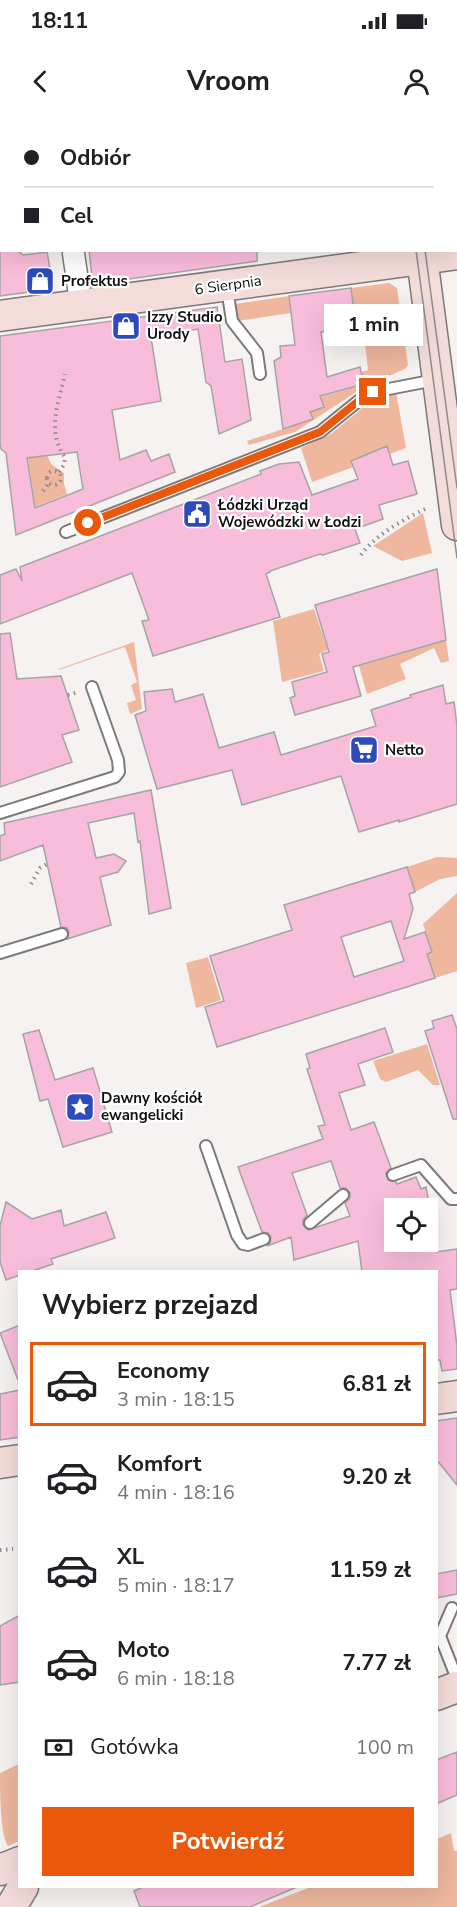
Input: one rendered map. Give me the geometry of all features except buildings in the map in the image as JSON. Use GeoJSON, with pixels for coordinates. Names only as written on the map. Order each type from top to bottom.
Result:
{"type":"FeatureCollection","features":[{"type":"Feature","properties":{"kind":"street"},"geometry":{"type":"LineString","coordinates":[[73,252],[81,305]]}},
{"type":"Feature","properties":{"kind":"street","name":"6 Sierpnia"},"geometry":{"type":"LineString","coordinates":[[0,316],[421,255],[457,254]]}},
{"type":"Feature","properties":{"kind":"street"},"geometry":{"type":"LineString","coordinates":[[421,255],[457,525]]}},
{"type":"Feature","properties":{"kind":"street"},"geometry":{"type":"LineString","coordinates":[[438,1399],[457,1396]]}},
{"type":"Feature","properties":{"kind":"street"},"geometry":{"type":"LineString","coordinates":[[0,1463],[18,1460]]}},
{"type":"Feature","properties":{"kind":"street"},"geometry":{"type":"LineString","coordinates":[[0,1870],[18,1863]]}},
{"type":"Feature","properties":{"kind":"street"},"geometry":{"type":"LineString","coordinates":[[11,1907],[22,1888]]}},
{"type":"Feature","properties":{"kind":"lane"},"geometry":{"type":"LineString","coordinates":[[226,285],[232,321],[257,353],[260,374]]}},
{"type":"Feature","properties":{"kind":"lane"},"geometry":{"type":"LineString","coordinates":[[66,532],[320,432],[367,394],[438,379]]}},
{"type":"Feature","properties":{"kind":"lane"},"geometry":{"type":"LineString","coordinates":[[0,813],[115,777],[119,772],[118,760],[92,687]]}},
{"type":"Feature","properties":{"kind":"lane"},"geometry":{"type":"LineString","coordinates":[[0,953],[62,934]]}},
{"type":"Feature","properties":{"kind":"lane"},"geometry":{"type":"LineString","coordinates":[[206,1146],[237,1234],[243,1244],[248,1245],[264,1239]]}},
{"type":"Feature","properties":{"kind":"lane"},"geometry":{"type":"LineString","coordinates":[[393,1175],[421,1165],[451,1199],[457,1199]]}},
{"type":"Feature","properties":{"kind":"lane"},"geometry":{"type":"LineString","coordinates":[[310,1223],[343,1195]]}},
{"type":"Feature","properties":{"kind":"lane"},"geometry":{"type":"LineString","coordinates":[[445,1689],[440,1636],[452,1608]]}},
{"type":"Feature","properties":{"kind":"path"},"geometry":{"type":"LineString","coordinates":[[58,472],[64,465],[65,457],[59,448],[54,421],[65,374]]}},
{"type":"Feature","properties":{"kind":"path"},"geometry":{"type":"LineString","coordinates":[[49,483],[47,477],[49,472],[58,472]]}},
{"type":"Feature","properties":{"kind":"path"},"geometry":{"type":"LineString","coordinates":[[49,483],[58,484],[62,478],[58,472]]}},
{"type":"Feature","properties":{"kind":"path"},"geometry":{"type":"LineString","coordinates":[[43,491],[49,483]]}},
{"type":"Feature","properties":{"kind":"path"},"geometry":{"type":"LineString","coordinates":[[361,555],[369,544],[407,518],[430,507]]}},
{"type":"Feature","properties":{"kind":"path"},"geometry":{"type":"LineString","coordinates":[[31,884],[40,868],[47,864]]}},
{"type":"Feature","properties":{"kind":"path"},"geometry":{"type":"LineString","coordinates":[[0,1550],[13,1549]]}},
{"type":"Feature","properties":{"kind":"shaded area"},"geometry":{"type":"Polygon","coordinates":[[[389,283],[397,288],[408,365],[405,369],[364,387],[295,432],[249,445],[247,441],[313,419],[310,411],[324,407],[321,397],[364,384],[361,372],[368,370],[362,319],[355,320],[351,288],[389,283]]]}},
{"type":"Feature","properties":{"kind":"shaded area"},"geometry":{"type":"Polygon","coordinates":[[[289,296],[291,313],[237,321],[235,304],[289,296]]]}},
{"type":"Feature","properties":{"kind":"shaded area"},"geometry":{"type":"Polygon","coordinates":[[[396,392],[406,448],[312,482],[301,448],[331,434],[376,399],[396,392]]]}},
{"type":"Feature","properties":{"kind":"shaded area"},"geometry":{"type":"Polygon","coordinates":[[[47,455],[51,464],[64,473],[67,494],[35,507],[28,458],[47,455]]]}},
{"type":"Feature","properties":{"kind":"shaded area"},"geometry":{"type":"Polygon","coordinates":[[[423,513],[432,553],[402,561],[373,546],[423,513]]]}},
{"type":"Feature","properties":{"kind":"shaded area"},"geometry":{"type":"Polygon","coordinates":[[[314,609],[328,650],[319,654],[324,671],[282,682],[273,621],[314,609]]]}},
{"type":"Feature","properties":{"kind":"shaded area"},"geometry":{"type":"Polygon","coordinates":[[[446,640],[449,661],[441,663],[434,648],[400,664],[406,679],[367,694],[359,666],[446,640]]]}},
{"type":"Feature","properties":{"kind":"shaded area"},"geometry":{"type":"Polygon","coordinates":[[[134,642],[142,709],[130,714],[127,703],[136,700],[131,685],[137,682],[125,647],[59,670],[59,669],[134,642]]]}},
{"type":"Feature","properties":{"kind":"shaded area"},"geometry":{"type":"Polygon","coordinates":[[[437,857],[457,858],[457,876],[440,879],[415,892],[407,867],[437,857]]]}},
{"type":"Feature","properties":{"kind":"shaded area"},"geometry":{"type":"Polygon","coordinates":[[[457,893],[457,971],[435,978],[427,954],[432,952],[423,924],[457,893]]]}},
{"type":"Feature","properties":{"kind":"shaded area"},"geometry":{"type":"Polygon","coordinates":[[[208,957],[221,1000],[196,1008],[186,963],[208,957]]]}},
{"type":"Feature","properties":{"kind":"shaded area"},"geometry":{"type":"Polygon","coordinates":[[[427,1044],[440,1085],[433,1085],[418,1070],[386,1082],[380,1079],[373,1061],[427,1044]]]}},
{"type":"Feature","properties":{"kind":"shaded area"},"geometry":{"type":"Polygon","coordinates":[[[18,1764],[18,1841],[8,1846],[2,1822],[0,1773],[18,1764]]]}},
{"type":"Feature","properties":{"kind":"shaded area"},"geometry":{"type":"Polygon","coordinates":[[[451,1833],[454,1851],[457,1851],[457,1907],[259,1907],[308,1888],[438,1888],[438,1839],[451,1833]]]}},
{"type":"Feature","properties":{"kind":"tram line"},"geometry":{"type":"LineString","coordinates":[[416,252],[457,558]]}},
{"type":"Feature","properties":{"kind":"tram line"},"geometry":{"type":"LineString","coordinates":[[425,252],[457,488]]}},
{"type":"Feature","properties":{"kind":"place","name":"Profektus"},"geometry":{"type":"Point","coordinates":[40,281]}},
{"type":"Feature","properties":{"kind":"place","name":"Izzy Studio Urody"},"geometry":{"type":"Point","coordinates":[126,326]}},
{"type":"Feature","properties":{"kind":"place","name":"Łódzki Urząd Wojewódzki w Łodzi"},"geometry":{"type":"Point","coordinates":[197,514]}},
{"type":"Feature","properties":{"kind":"place","name":"Netto"},"geometry":{"type":"Point","coordinates":[364,750]}},
{"type":"Feature","properties":{"kind":"place","name":"Dawny kościół ewangelicki"},"geometry":{"type":"Point","coordinates":[80,1107]}},
{"type":"Feature","properties":{"kind":"route"},"geometry":{"type":"LineString","coordinates":[[88,523],[320,432],[367,394],[373,392]]}}]}
